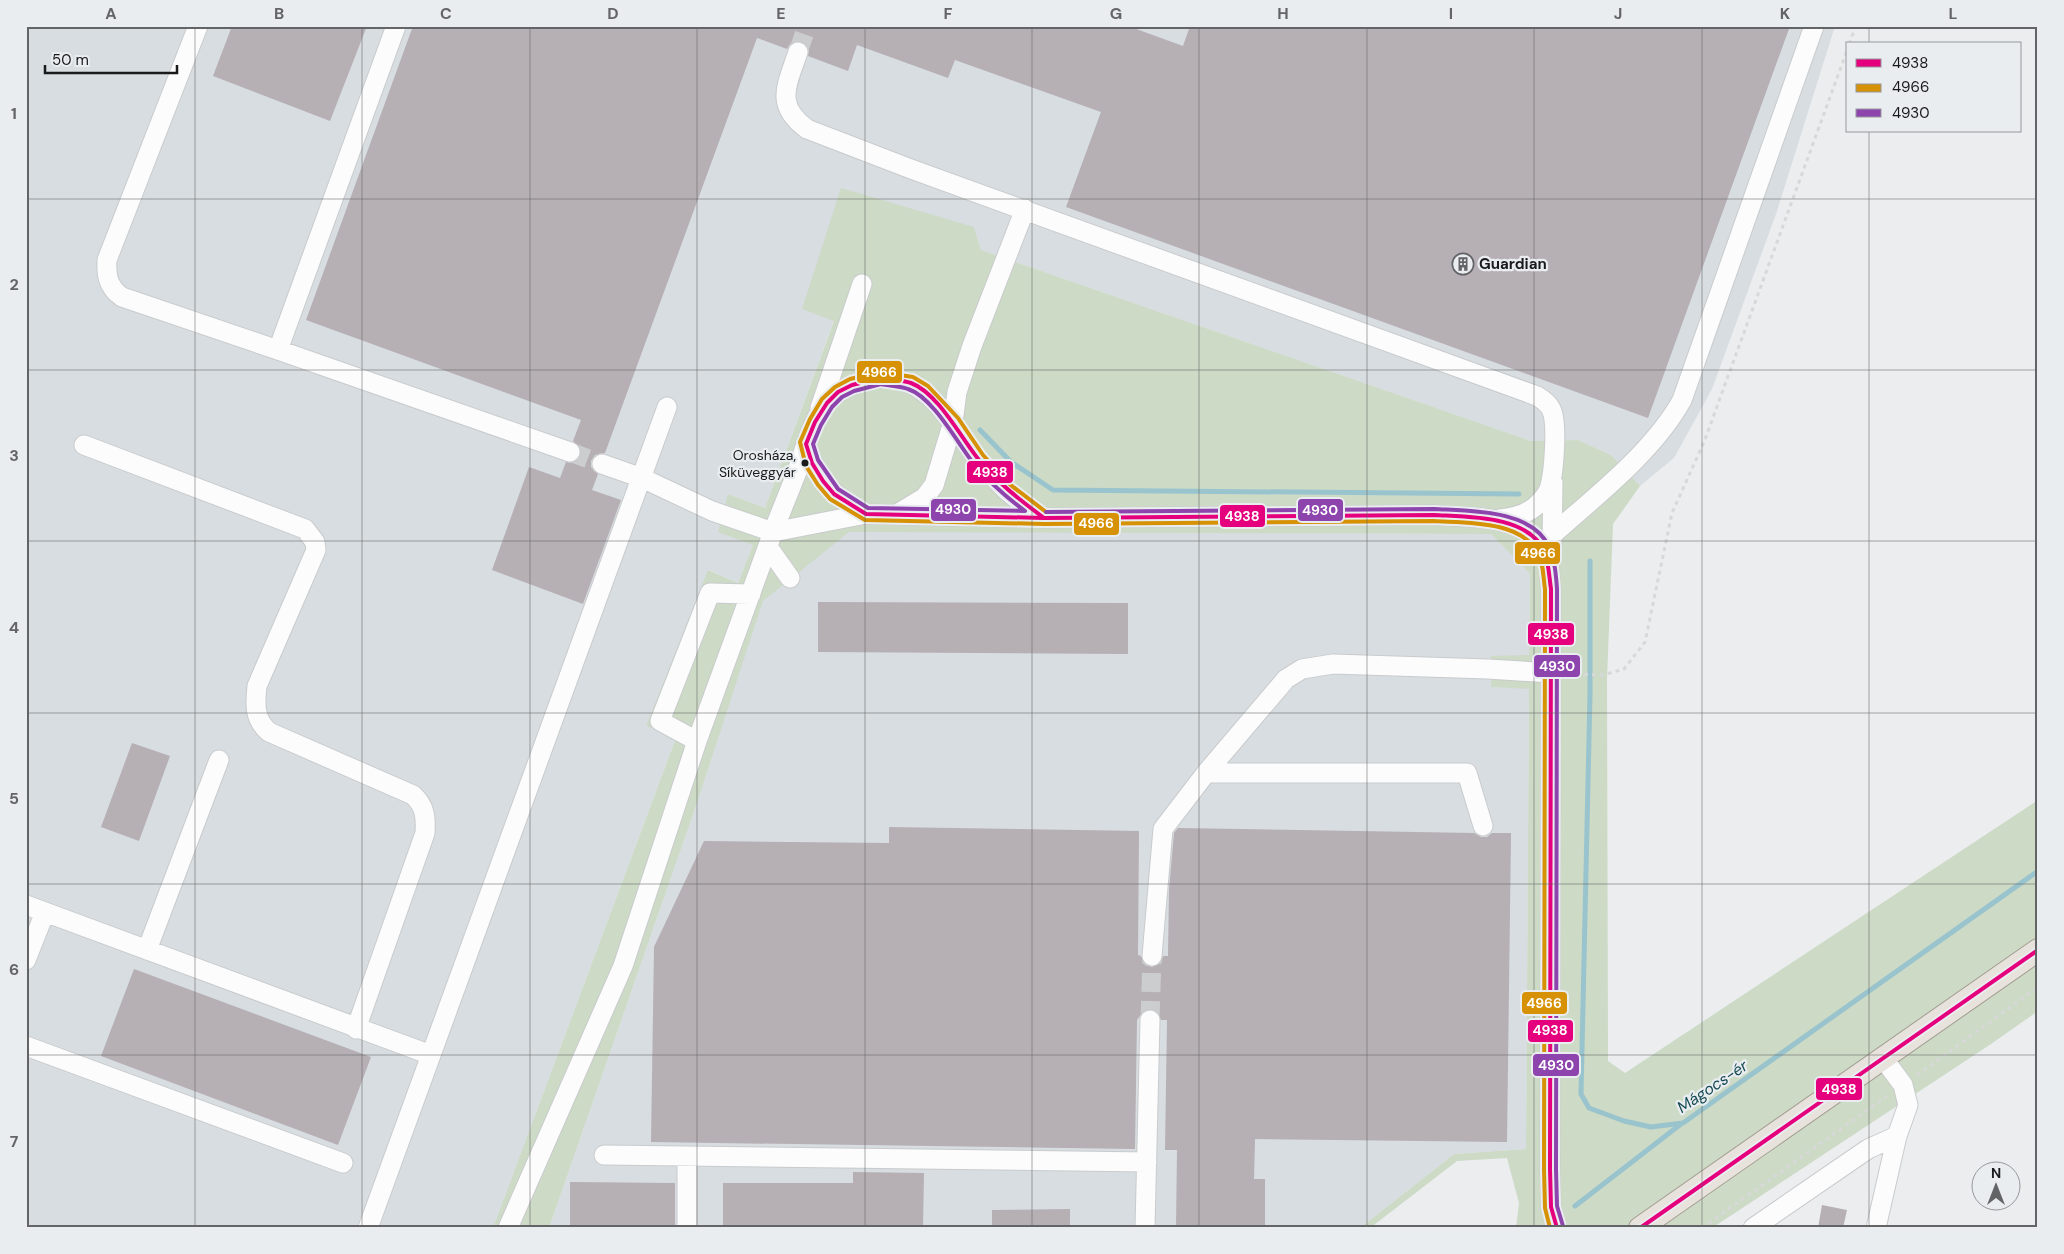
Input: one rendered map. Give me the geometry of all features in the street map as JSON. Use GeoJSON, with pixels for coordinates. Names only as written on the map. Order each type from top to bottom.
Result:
{"type":"FeatureCollection","features":[{"type":"Feature","properties":{"kind":"main road"},"geometry":{"type":"LineString","coordinates":[[1640,1228],[2038,950]]}},
{"type":"Feature","properties":{"kind":"street"},"geometry":{"type":"LineString","coordinates":[[198,26],[107,260],[106,271],[114,292],[122,297],[570,452]]}},
{"type":"Feature","properties":{"kind":"street"},"geometry":{"type":"LineString","coordinates":[[278,350],[396,26]]}},
{"type":"Feature","properties":{"kind":"street"},"geometry":{"type":"LineString","coordinates":[[1552,535],[1622,472],[1664,428],[1682,400],[1814,26]]}},
{"type":"Feature","properties":{"kind":"street"},"geometry":{"type":"LineString","coordinates":[[798,52],[785,90],[787,105],[795,120],[808,129],[911,169],[1537,396],[1548,404],[1553,414],[1554,468],[1551,589],[1550,1169],[1551,1207],[1557,1228]]}},
{"type":"Feature","properties":{"kind":"street"},"geometry":{"type":"LineString","coordinates":[[896,515],[925,497],[934,485],[953,422],[957,392],[972,346],[1025,209]]}},
{"type":"Feature","properties":{"kind":"street"},"geometry":{"type":"LineString","coordinates":[[508,1228],[623,966],[697,740],[815,422],[862,284]]}},
{"type":"Feature","properties":{"kind":"street"},"geometry":{"type":"LineString","coordinates":[[815,422],[827,403],[838,392],[852,385],[881,378],[910,383],[924,392],[953,422],[978,459],[1004,488],[1044,518]]}},
{"type":"Feature","properties":{"kind":"street"},"geometry":{"type":"LineString","coordinates":[[368,1228],[667,407]]}},
{"type":"Feature","properties":{"kind":"street"},"geometry":{"type":"LineString","coordinates":[[84,444],[305,528],[315,542],[316,550],[257,686],[255,702],[257,716],[262,726],[269,732],[413,795],[425,811],[426,821],[425,833],[356,1028]]}},
{"type":"Feature","properties":{"kind":"street"},"geometry":{"type":"LineString","coordinates":[[806,444],[812,463],[822,481],[834,494],[866,514]]}},
{"type":"Feature","properties":{"kind":"street"},"geometry":{"type":"LineString","coordinates":[[602,464],[642,478],[771,540],[790,578]]}},
{"type":"Feature","properties":{"kind":"street"},"geometry":{"type":"LineString","coordinates":[[771,540],[866,514],[1044,518],[1434,515],[1494,519],[1521,515],[1538,504],[1549,489],[1554,468]]}},
{"type":"Feature","properties":{"kind":"street"},"geometry":{"type":"LineString","coordinates":[[1494,519],[1519,527],[1540,545],[1549,565],[1551,589]]}},
{"type":"Feature","properties":{"kind":"street"},"geometry":{"type":"LineString","coordinates":[[697,740],[660,721],[710,592],[751,594]]}},
{"type":"Feature","properties":{"kind":"street"},"geometry":{"type":"LineString","coordinates":[[1152,956],[1163,829],[1206,773],[1286,679],[1302,670],[1332,664],[1552,673]]}},
{"type":"Feature","properties":{"kind":"street"},"geometry":{"type":"LineString","coordinates":[[147,950],[219,760]]}},
{"type":"Feature","properties":{"kind":"street"},"geometry":{"type":"LineString","coordinates":[[1206,773],[1468,773],[1483,826]]}},
{"type":"Feature","properties":{"kind":"street"},"geometry":{"type":"LineString","coordinates":[[26,905],[431,1055]]}},
{"type":"Feature","properties":{"kind":"street"},"geometry":{"type":"LineString","coordinates":[[26,960],[45,912]]}},
{"type":"Feature","properties":{"kind":"street"},"geometry":{"type":"LineString","coordinates":[[1145,1228],[1150,1020]]}},
{"type":"Feature","properties":{"kind":"street"},"geometry":{"type":"LineString","coordinates":[[26,1046],[343,1163]]}},
{"type":"Feature","properties":{"kind":"street"},"geometry":{"type":"LineString","coordinates":[[1876,1228],[1897,1136],[1908,1106],[1903,1085],[1883,1058]]}},
{"type":"Feature","properties":{"kind":"street"},"geometry":{"type":"LineString","coordinates":[[1753,1228],[1868,1149],[1897,1136]]}},
{"type":"Feature","properties":{"kind":"street"},"geometry":{"type":"LineString","coordinates":[[604,1155],[1146,1162]]}},
{"type":"Feature","properties":{"kind":"street"},"geometry":{"type":"LineString","coordinates":[[687,1156],[687,1228]]}},
{"type":"Feature","properties":{"kind":"path"},"geometry":{"type":"LineString","coordinates":[[1850,42],[1856,26]]}},
{"type":"Feature","properties":{"kind":"path"},"geometry":{"type":"LineString","coordinates":[[1581,674],[1598,675],[1624,669],[1644,642],[1672,513],[1704,442],[1846,53]]}},
{"type":"Feature","properties":{"kind":"path"},"geometry":{"type":"LineString","coordinates":[[1702,1228],[2038,987]]}},
{"type":"Feature","properties":{"kind":"shaded area"},"geometry":{"type":"Polygon","coordinates":[[[26,26],[1835,26],[1776,214],[1712,389],[1674,458],[1640,486],[1611,455],[1578,440],[1531,441],[981,250],[974,227],[802,309],[834,320],[765,508],[728,494],[753,545],[738,583],[709,570],[646,726],[676,738],[493,1228],[26,1228],[26,26]]]}},
{"type":"Feature","properties":{"kind":"shaded area"},"geometry":{"type":"Polygon","coordinates":[[[849,531],[1491,534],[1530,574],[1529,656],[1492,656],[1491,687],[1529,688],[1526,1149],[1454,1154],[1360,1228],[549,1228],[698,800],[763,600],[849,531]]]}},
{"type":"Feature","properties":{"kind":"green space"},"geometry":{"type":"Polygon","coordinates":[[[841,188],[974,227],[981,250],[1531,441],[1578,440],[1611,455],[1640,486],[1613,524],[1607,679],[1608,1061],[1625,1073],[2038,800],[2038,1011],[1712,1228],[1516,1228],[1519,1203],[1507,1158],[1457,1161],[1370,1228],[1360,1228],[1454,1154],[1526,1149],[1529,689],[1491,687],[1491,656],[1529,655],[1530,574],[1491,534],[849,532],[763,601],[698,800],[549,1228],[493,1228],[676,738],[646,726],[708,570],[738,583],[753,545],[718,532],[728,494],[765,508],[834,321],[802,309],[841,188]]]}},
{"type":"Feature","properties":{"kind":"building"},"geometry":{"type":"Polygon","coordinates":[[[232,26],[367,26],[330,121],[213,76],[232,26]]]}},
{"type":"Feature","properties":{"kind":"building","name":"Guardian"},"geometry":{"type":"Polygon","coordinates":[[[413,26],[1128,26],[1183,46],[1190,26],[1790,26],[1648,418],[1066,207],[1101,112],[955,60],[948,78],[857,45],[848,71],[808,56],[809,49],[802,42],[795,41],[787,49],[757,38],[605,453],[595,455],[591,461],[591,467],[598,474],[592,490],[621,500],[583,604],[492,570],[529,467],[560,478],[566,462],[573,463],[580,456],[581,449],[573,441],[581,420],[306,320],[413,26]]]}},
{"type":"Feature","properties":{"kind":"building"},"geometry":{"type":"Polygon","coordinates":[[[818,602],[1128,603],[1128,654],[818,652],[818,602]]]}},
{"type":"Feature","properties":{"kind":"building"},"geometry":{"type":"Polygon","coordinates":[[[132,743],[170,756],[139,841],[101,827],[132,743]]]}},
{"type":"Feature","properties":{"kind":"building"},"geometry":{"type":"Polygon","coordinates":[[[889,827],[1139,831],[1138,955],[1141,956],[1145,965],[1152,967],[1161,963],[1163,956],[1168,956],[1169,890],[1174,833],[1178,828],[1474,833],[1481,837],[1487,837],[1492,833],[1511,833],[1507,1142],[1255,1139],[1254,1179],[1265,1179],[1265,1228],[1176,1228],[1177,1150],[1165,1150],[1167,1020],[1161,1020],[1156,1011],[1150,1009],[1144,1010],[1137,1020],[1135,1149],[651,1142],[654,947],[704,841],[889,843],[889,827]]]}},
{"type":"Feature","properties":{"kind":"building"},"geometry":{"type":"Polygon","coordinates":[[[134,969],[371,1057],[338,1145],[101,1056],[134,969]]]}},
{"type":"Feature","properties":{"kind":"building"},"geometry":{"type":"Polygon","coordinates":[[[853,1172],[924,1173],[923,1228],[723,1228],[723,1183],[853,1183],[853,1172]]]}},
{"type":"Feature","properties":{"kind":"building"},"geometry":{"type":"Polygon","coordinates":[[[570,1182],[675,1183],[675,1228],[570,1228],[570,1182]]]}},
{"type":"Feature","properties":{"kind":"building"},"geometry":{"type":"Polygon","coordinates":[[[1822,1205],[1847,1210],[1843,1228],[1818,1228],[1822,1205]]]}},
{"type":"Feature","properties":{"kind":"building"},"geometry":{"type":"Polygon","coordinates":[[[1070,1209],[1070,1228],[992,1228],[992,1210],[1070,1209]]]}},
{"type":"Feature","properties":{"kind":"waterway"},"geometry":{"type":"LineString","coordinates":[[980,430],[1011,462],[1053,490],[1519,494]]}},
{"type":"Feature","properties":{"kind":"waterway","name":"Mágocs-ér"},"geometry":{"type":"LineString","coordinates":[[1590,561],[1590,694],[1581,1094],[1589,1108],[1624,1121],[1651,1127],[1683,1123],[2038,871]]}},
{"type":"Feature","properties":{"kind":"waterway"},"geometry":{"type":"LineString","coordinates":[[1575,1206],[1681,1124]]}},
{"type":"Feature","properties":{"kind":"tunnel"},"geometry":{"type":"LineString","coordinates":[[798,52],[807,26]]}},
{"type":"Feature","properties":{"kind":"tunnel"},"geometry":{"type":"LineString","coordinates":[[570,452],[602,464]]}},
{"type":"Feature","properties":{"kind":"tunnel"},"geometry":{"type":"LineString","coordinates":[[1150,1020],[1152,956]]}},
{"type":"Feature","properties":{"kind":"transit line","name":"4966"},"geometry":{"type":"LineString","coordinates":[[1046,512],[1008,483],[983,455],[958,418],[928,386],[913,377],[880,372],[850,379],[835,387],[822,399],[810,419],[800,442],[806,466],[818,485],[830,499],[865,520],[1044,524],[1461,522],[1491,525],[1518,534],[1529,542],[1537,552],[1542,565],[1545,589],[1544,1169],[1545,1208],[1550,1228]]}},
{"type":"Feature","properties":{"kind":"transit line","name":"4938"},"geometry":{"type":"LineString","coordinates":[[881,378],[904,381],[921,388],[940,406],[986,468],[1010,491],[1044,518],[866,514],[834,494],[812,463],[806,444],[815,422],[827,403],[838,392],[852,385],[881,378]]}},
{"type":"Feature","properties":{"kind":"transit line","name":"4930"},"geometry":{"type":"LineString","coordinates":[[881,384],[908,389],[927,401],[980,471],[1025,511],[868,508],[838,489],[818,460],[813,444],[821,425],[832,407],[842,397],[854,391],[881,384]]}},
{"type":"Feature","properties":{"kind":"transit line","name":"4930"},"geometry":{"type":"LineString","coordinates":[[1046,512],[1434,509],[1498,514],[1529,525],[1541,535],[1549,547],[1553,558],[1557,589],[1556,1169],[1557,1206],[1563,1226]]}},
{"type":"Feature","properties":{"kind":"transit line","name":"4938"},"geometry":{"type":"LineString","coordinates":[[1044,518],[1434,515],[1495,520],[1525,530],[1536,539],[1546,556],[1551,589],[1550,1169],[1551,1207],[1557,1228]]}},
{"type":"Feature","properties":{"kind":"transit line","name":"4938"},"geometry":{"type":"LineString","coordinates":[[1640,1228],[2038,950]]}},
{"type":"Feature","properties":{"kind":"place","name":"Guardian"},"geometry":{"type":"Point","coordinates":[1463,264]}},
{"type":"Feature","properties":{"kind":"place","name":"Orosháza, Síküveggyár"},"geometry":{"type":"Point","coordinates":[805,463]}}]}
